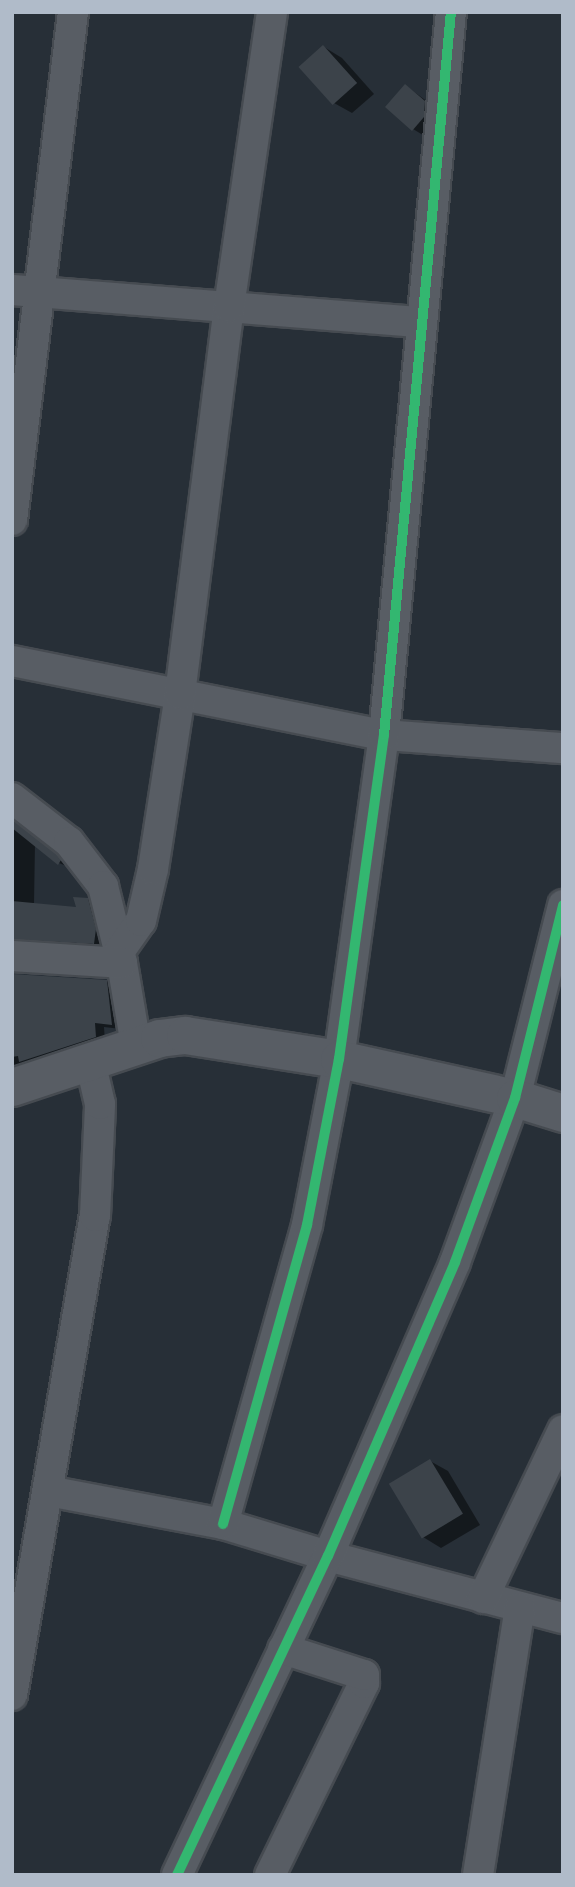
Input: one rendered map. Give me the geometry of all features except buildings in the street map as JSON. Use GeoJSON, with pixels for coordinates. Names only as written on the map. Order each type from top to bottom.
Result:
{"type":"FeatureCollection","features":[{"type":"Feature","properties":{"kind":"street"},"geometry":{"type":"LineString","coordinates":[[12,520],[27,291],[73,12]]}},
{"type":"Feature","properties":{"kind":"street"},"geometry":{"type":"LineString","coordinates":[[120,957],[141,921],[145,905],[180,694],[229,307],[272,12]]}},
{"type":"Feature","properties":{"kind":"street"},"geometry":{"type":"LineString","coordinates":[[223,1524],[307,1225],[339,1059],[384,735],[451,12]]}},
{"type":"Feature","properties":{"kind":"street"},"geometry":{"type":"LineString","coordinates":[[27,291],[422,322]]}},
{"type":"Feature","properties":{"kind":"street"},"geometry":{"type":"LineString","coordinates":[[12,661],[384,735],[563,748]]}},
{"type":"Feature","properties":{"kind":"street"},"geometry":{"type":"LineString","coordinates":[[12,798],[69,842],[103,886],[120,957],[136,1046]]}},
{"type":"Feature","properties":{"kind":"street"},"geometry":{"type":"LineString","coordinates":[[177,1875],[328,1556],[455,1262],[515,1098],[563,905]]}},
{"type":"Feature","properties":{"kind":"street"},"geometry":{"type":"LineString","coordinates":[[12,956],[120,957]]}},
{"type":"Feature","properties":{"kind":"street"},"geometry":{"type":"LineString","coordinates":[[12,1087],[174,1035],[194,1035],[339,1059],[515,1098],[563,1113]]}},
{"type":"Feature","properties":{"kind":"street"},"geometry":{"type":"LineString","coordinates":[[12,1695],[16,1652],[48,1491],[95,1216],[100,1104],[90,1061]]}},
{"type":"Feature","properties":{"kind":"street"},"geometry":{"type":"LineString","coordinates":[[483,1598],[563,1430]]}},
{"type":"Feature","properties":{"kind":"street"},"geometry":{"type":"LineString","coordinates":[[48,1491],[223,1524],[328,1556],[563,1618]]}},
{"type":"Feature","properties":{"kind":"street"},"geometry":{"type":"LineString","coordinates":[[478,1875],[520,1608]]}},
{"type":"Feature","properties":{"kind":"street"},"geometry":{"type":"LineString","coordinates":[[270,1875],[364,1683],[364,1675],[283,1650]]}},
{"type":"Feature","properties":{"kind":"cycle path"},"geometry":{"type":"LineString","coordinates":[[223,1524],[307,1225],[339,1059],[384,735],[451,12]]}},
{"type":"Feature","properties":{"kind":"cycle path"},"geometry":{"type":"LineString","coordinates":[[177,1875],[328,1556],[455,1262],[515,1098],[563,905]]}}]}
